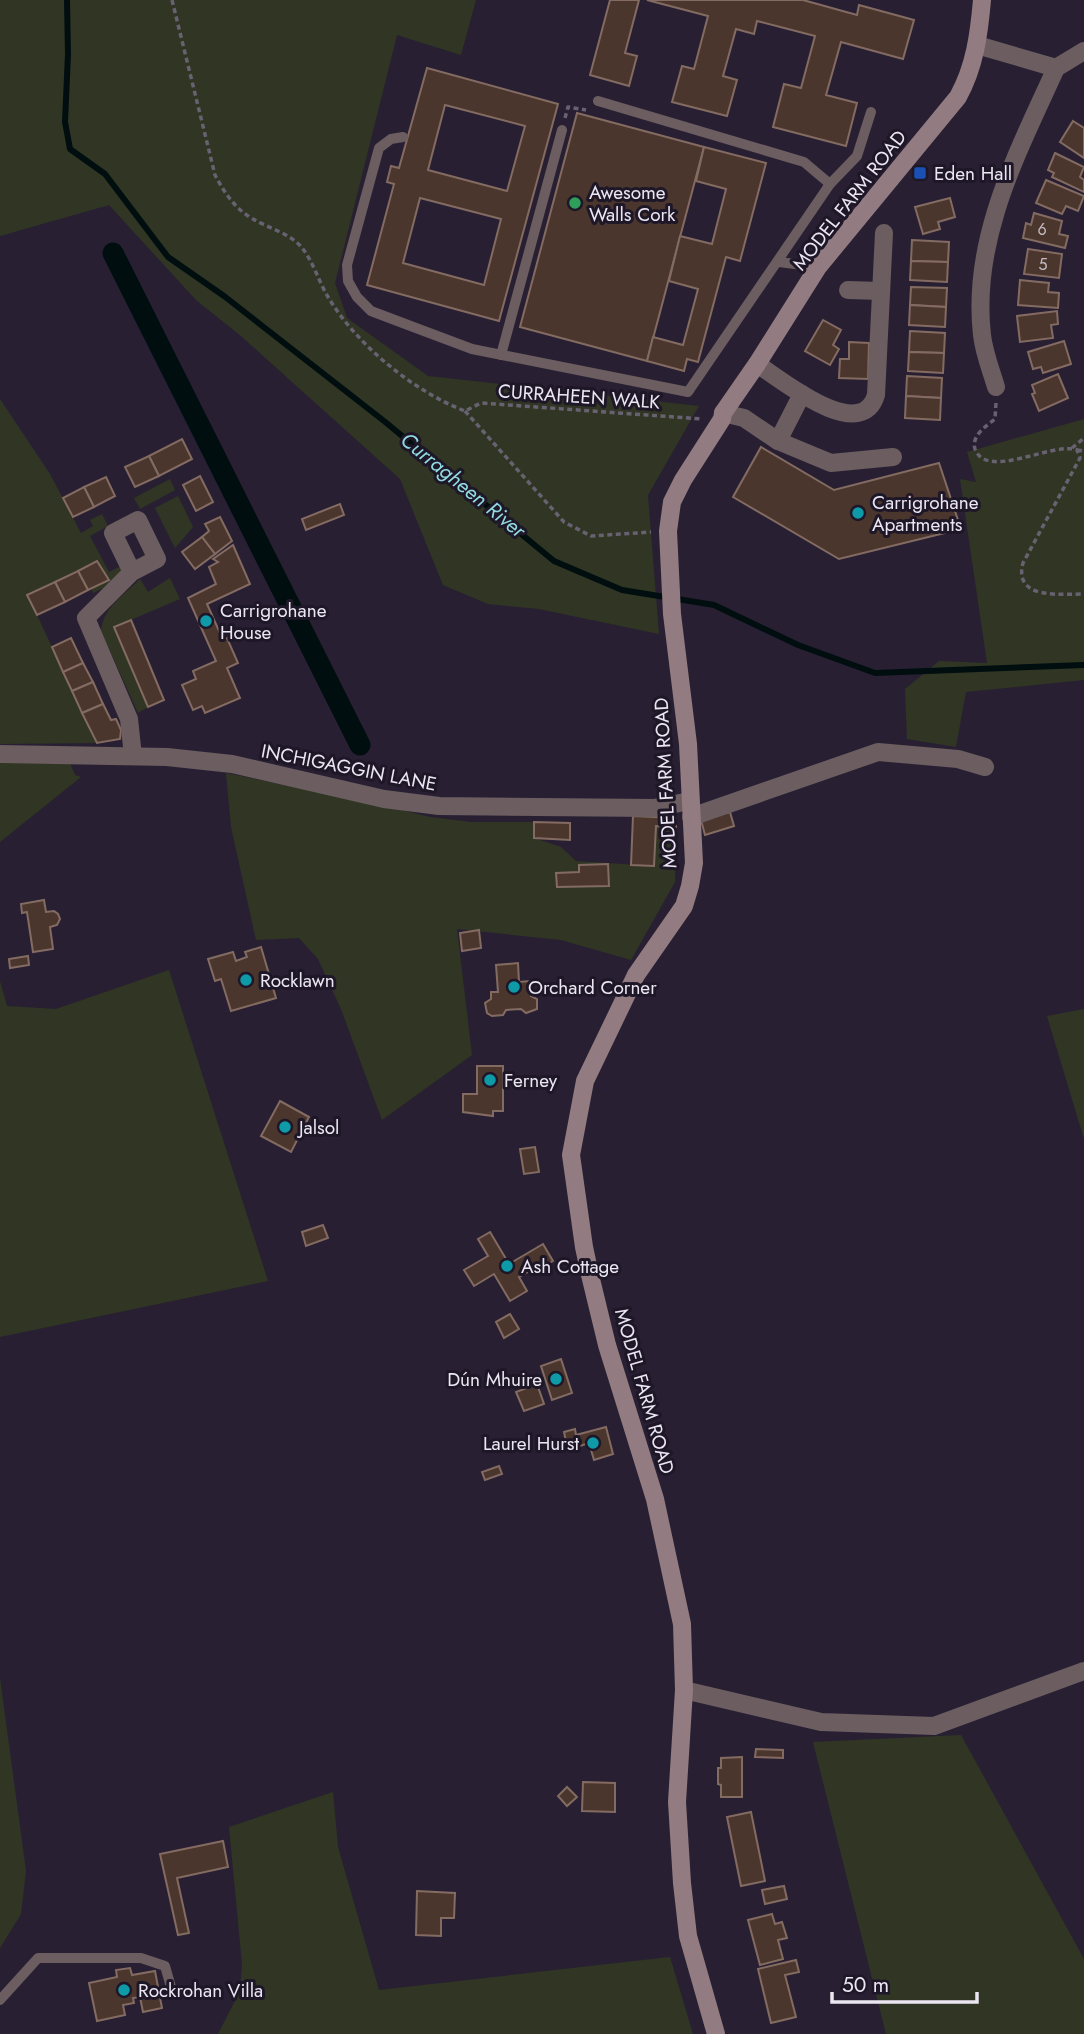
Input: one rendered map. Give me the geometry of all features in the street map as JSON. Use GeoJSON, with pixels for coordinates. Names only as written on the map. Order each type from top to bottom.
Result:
{"type":"FeatureCollection","features":[{"type":"Feature","properties":{"kind":"main road","name":"MODEL FARM ROAD"},"geometry":{"type":"LineString","coordinates":[[716,2034],[688,1936],[682,1883],[677,1802],[684,1690],[682,1624],[655,1499],[607,1345],[590,1275],[570,1155],[579,1108],[590,1071],[636,975],[684,906],[694,863],[688,744],[672,614],[668,531],[672,502],[682,480],[818,267],[958,97],[968,79],[977,45],[982,0]]}},
{"type":"Feature","properties":{"kind":"street"},"geometry":{"type":"LineString","coordinates":[[977,45],[1056,68]]}},
{"type":"Feature","properties":{"kind":"street"},"geometry":{"type":"LineString","coordinates":[[996,387],[982,333],[982,278],[996,206],[1056,68],[1084,51]]}},
{"type":"Feature","properties":{"kind":"street"},"geometry":{"type":"LineString","coordinates":[[757,364],[825,408],[862,412],[870,407],[876,395],[884,233]]}},
{"type":"Feature","properties":{"kind":"street"},"geometry":{"type":"LineString","coordinates":[[848,290],[881,291]]}},
{"type":"Feature","properties":{"kind":"street"},"geometry":{"type":"LineString","coordinates":[[778,441],[803,394]]}},
{"type":"Feature","properties":{"kind":"street"},"geometry":{"type":"LineString","coordinates":[[722,416],[744,418],[778,441],[831,463],[893,457]]}},
{"type":"Feature","properties":{"kind":"street"},"geometry":{"type":"LineString","coordinates":[[132,572],[86,618],[129,719],[133,756]]}},
{"type":"Feature","properties":{"kind":"street","name":"INCHIGAGGIN LANE"},"geometry":{"type":"LineString","coordinates":[[0,754],[167,757],[232,764],[384,799],[439,806],[691,809],[878,751],[958,760],[985,767]]}},
{"type":"Feature","properties":{"kind":"street"},"geometry":{"type":"LineString","coordinates":[[684,1690],[821,1722],[934,1726],[1084,1671]]}},
{"type":"Feature","properties":{"kind":"lane"},"geometry":{"type":"LineString","coordinates":[[598,102],[804,162],[830,184]]}},
{"type":"Feature","properties":{"kind":"lane"},"geometry":{"type":"LineString","coordinates":[[403,138],[391,139],[379,148],[347,265],[348,281],[357,297],[371,311],[472,349],[688,393],[830,184],[857,156],[871,112]]}},
{"type":"Feature","properties":{"kind":"lane"},"geometry":{"type":"LineString","coordinates":[[501,355],[562,130]]}},
{"type":"Feature","properties":{"kind":"lane"},"geometry":{"type":"LineString","coordinates":[[779,262],[818,267]]}},
{"type":"Feature","properties":{"kind":"lane"},"geometry":{"type":"LineString","coordinates":[[0,2000],[38,1958],[141,1958],[165,1966],[172,1987]]}},
{"type":"Feature","properties":{"kind":"path"},"geometry":{"type":"LineString","coordinates":[[172,0],[215,175],[226,195],[250,218],[277,231],[302,248],[329,299],[355,332],[404,379],[440,401],[465,411],[564,522],[591,536],[668,531]]}},
{"type":"Feature","properties":{"kind":"path"},"geometry":{"type":"LineString","coordinates":[[579,110],[585,111]]}},
{"type":"Feature","properties":{"kind":"path"},"geometry":{"type":"LineString","coordinates":[[996,387],[995,419],[982,429],[974,445],[977,453],[984,459],[1001,462],[1074,449],[1084,451]]}},
{"type":"Feature","properties":{"kind":"path","name":"CURRAHEEN WALK"},"geometry":{"type":"LineString","coordinates":[[465,411],[481,403],[722,416]]}},
{"type":"Feature","properties":{"kind":"path"},"geometry":{"type":"LineString","coordinates":[[1074,449],[1084,438]]}},
{"type":"Feature","properties":{"kind":"path"},"geometry":{"type":"LineString","coordinates":[[1074,449],[1080,458],[1020,573],[1022,581],[1030,589],[1040,593],[1084,594]]}},
{"type":"Feature","properties":{"kind":"green space"},"geometry":{"type":"Polygon","coordinates":[[[0,0],[476,0],[461,55],[397,35],[335,283],[347,318],[428,376],[699,406],[648,495],[659,634],[539,609],[488,604],[443,585],[400,479],[241,336],[196,300],[109,205],[0,236],[0,0]]]}},
{"type":"Feature","properties":{"kind":"green space"},"geometry":{"type":"Polygon","coordinates":[[[0,399],[50,474],[81,533],[93,526],[90,520],[102,514],[108,526],[90,536],[109,572],[121,566],[122,571],[112,584],[93,593],[91,588],[97,561],[28,596],[97,743],[0,744],[0,399]]]}},
{"type":"Feature","properties":{"kind":"green space"},"geometry":{"type":"Polygon","coordinates":[[[1084,419],[1084,680],[966,692],[956,747],[907,739],[905,689],[939,661],[987,663],[960,479],[976,482],[967,452],[1084,419]]]}},
{"type":"Feature","properties":{"kind":"green space"},"geometry":{"type":"Polygon","coordinates":[[[170,479],[175,490],[140,509],[134,498],[170,479]]]}},
{"type":"Feature","properties":{"kind":"green space"},"geometry":{"type":"Polygon","coordinates":[[[178,496],[193,527],[175,548],[155,508],[178,496]]]}},
{"type":"Feature","properties":{"kind":"green space"},"geometry":{"type":"Polygon","coordinates":[[[170,578],[180,599],[114,627],[148,707],[138,713],[101,631],[106,615],[115,602],[140,579],[148,592],[170,578]]]}},
{"type":"Feature","properties":{"kind":"green space"},"geometry":{"type":"Polygon","coordinates":[[[0,761],[69,761],[75,775],[81,777],[0,842],[0,761]]]}},
{"type":"Feature","properties":{"kind":"green space"},"geometry":{"type":"Polygon","coordinates":[[[226,773],[430,817],[471,822],[534,822],[534,838],[561,847],[576,861],[654,866],[656,826],[676,827],[675,882],[631,960],[561,940],[457,929],[472,1055],[382,1120],[341,1009],[318,959],[299,938],[256,940],[231,827],[226,773]]]}},
{"type":"Feature","properties":{"kind":"green space"},"geometry":{"type":"Polygon","coordinates":[[[169,970],[268,1281],[0,1337],[0,981],[7,1006],[56,1009],[169,970]]]}},
{"type":"Feature","properties":{"kind":"green space"},"geometry":{"type":"Polygon","coordinates":[[[1084,1009],[1084,1139],[1047,1016],[1084,1009]]]}},
{"type":"Feature","properties":{"kind":"green space"},"geometry":{"type":"Polygon","coordinates":[[[0,1678],[26,1871],[21,1914],[0,1948],[0,1678]]]}},
{"type":"Feature","properties":{"kind":"green space"},"geometry":{"type":"Polygon","coordinates":[[[961,1735],[1084,1959],[1084,2034],[886,2034],[813,1742],[961,1735]]]}},
{"type":"Feature","properties":{"kind":"green space"},"geometry":{"type":"Polygon","coordinates":[[[333,1792],[338,1847],[379,1990],[670,1957],[693,2034],[218,2034],[240,1991],[242,1964],[229,1827],[333,1792]]]}},
{"type":"Feature","properties":{"kind":"building"},"geometry":{"type":"Polygon","coordinates":[[[610,0],[639,0],[625,53],[637,56],[629,86],[590,75],[610,0]]]}},
{"type":"Feature","properties":{"kind":"building"},"geometry":{"type":"Polygon","coordinates":[[[647,0],[803,0],[857,15],[859,5],[914,20],[903,59],[841,42],[826,95],[857,103],[846,146],[773,127],[784,84],[801,88],[815,36],[757,21],[754,34],[736,29],[723,76],[737,80],[727,116],[672,102],[682,66],[694,69],[708,16],[647,0]]]}},
{"type":"Feature","properties":{"kind":"building"},"geometry":{"type":"Polygon","coordinates":[[[427,68],[558,104],[499,321],[367,285],[394,184],[387,182],[391,166],[399,168],[427,68]],[[445,105],[428,170],[507,191],[525,126],[445,105]],[[420,198],[403,263],[484,285],[501,219],[420,198]]]}},
{"type":"Feature","properties":{"kind":"building"},"geometry":{"type":"Polygon","coordinates":[[[577,113],[704,147],[647,361],[520,327],[577,113]]]}},
{"type":"Feature","properties":{"kind":"building"},"geometry":{"type":"Polygon","coordinates":[[[1073,121],[1084,128],[1084,158],[1060,142],[1073,121]]]}},
{"type":"Feature","properties":{"kind":"building"},"geometry":{"type":"Polygon","coordinates":[[[704,147],[766,163],[740,261],[726,257],[698,362],[687,359],[684,371],[647,361],[653,337],[683,345],[698,289],[669,281],[680,236],[712,244],[726,189],[696,181],[704,147]]]}},
{"type":"Feature","properties":{"kind":"building"},"geometry":{"type":"Polygon","coordinates":[[[1055,153],[1084,167],[1080,177],[1084,180],[1084,192],[1052,177],[1054,173],[1048,170],[1055,153]]]}},
{"type":"Feature","properties":{"kind":"building"},"geometry":{"type":"Polygon","coordinates":[[[1046,180],[1084,196],[1078,211],[1066,206],[1062,214],[1036,203],[1046,180]]]}},
{"type":"Feature","properties":{"kind":"building"},"geometry":{"type":"Polygon","coordinates":[[[950,198],[955,217],[938,222],[940,229],[923,234],[915,207],[950,198]]]}},
{"type":"Feature","properties":{"kind":"building"},"geometry":{"type":"Polygon","coordinates":[[[1034,213],[1062,221],[1059,234],[1068,236],[1065,248],[1023,238],[1026,223],[1031,225],[1034,213]]]}},
{"type":"Feature","properties":{"kind":"building"},"geometry":{"type":"Polygon","coordinates":[[[912,240],[949,242],[948,262],[911,261],[912,240]]]}},
{"type":"Feature","properties":{"kind":"building"},"geometry":{"type":"Polygon","coordinates":[[[1028,249],[1062,254],[1059,278],[1024,274],[1028,249]]]}},
{"type":"Feature","properties":{"kind":"building"},"geometry":{"type":"Polygon","coordinates":[[[911,261],[948,262],[947,282],[910,280],[911,261]]]}},
{"type":"Feature","properties":{"kind":"building"},"geometry":{"type":"Polygon","coordinates":[[[1020,280],[1049,283],[1048,292],[1059,293],[1058,308],[1018,305],[1020,280]]]}},
{"type":"Feature","properties":{"kind":"building"},"geometry":{"type":"Polygon","coordinates":[[[911,287],[947,288],[946,307],[910,305],[911,287]]]}},
{"type":"Feature","properties":{"kind":"building"},"geometry":{"type":"Polygon","coordinates":[[[910,305],[946,307],[945,327],[909,325],[910,305]]]}},
{"type":"Feature","properties":{"kind":"building"},"geometry":{"type":"Polygon","coordinates":[[[1057,311],[1058,324],[1051,325],[1053,338],[1020,342],[1017,316],[1057,311]]]}},
{"type":"Feature","properties":{"kind":"building"},"geometry":{"type":"Polygon","coordinates":[[[823,320],[841,330],[833,345],[839,349],[830,365],[805,351],[823,320]]]}},
{"type":"Feature","properties":{"kind":"building"},"geometry":{"type":"Polygon","coordinates":[[[910,331],[945,333],[944,353],[909,352],[910,331]]]}},
{"type":"Feature","properties":{"kind":"building"},"geometry":{"type":"Polygon","coordinates":[[[1064,341],[1071,364],[1043,373],[1041,367],[1033,369],[1028,352],[1064,341]]]}},
{"type":"Feature","properties":{"kind":"building"},"geometry":{"type":"Polygon","coordinates":[[[849,342],[869,343],[868,379],[839,378],[840,359],[849,359],[849,342]]]}},
{"type":"Feature","properties":{"kind":"building"},"geometry":{"type":"Polygon","coordinates":[[[909,352],[944,353],[943,373],[908,371],[909,352]]]}},
{"type":"Feature","properties":{"kind":"building"},"geometry":{"type":"Polygon","coordinates":[[[1058,374],[1068,398],[1039,411],[1032,394],[1035,393],[1032,385],[1058,374]]]}},
{"type":"Feature","properties":{"kind":"building"},"geometry":{"type":"Polygon","coordinates":[[[907,376],[942,378],[941,398],[906,396],[907,376]]]}},
{"type":"Feature","properties":{"kind":"building"},"geometry":{"type":"Polygon","coordinates":[[[906,396],[941,398],[940,420],[905,418],[906,396]]]}},
{"type":"Feature","properties":{"kind":"building"},"geometry":{"type":"Polygon","coordinates":[[[182,439],[192,459],[159,476],[149,456],[182,439]]]}},
{"type":"Feature","properties":{"kind":"building","name":"Carrigrohane Apartments"},"geometry":{"type":"Polygon","coordinates":[[[761,447],[834,490],[939,463],[961,529],[839,559],[733,497],[761,447]]]}},
{"type":"Feature","properties":{"kind":"building"},"geometry":{"type":"Polygon","coordinates":[[[149,456],[159,476],[135,487],[125,467],[149,456]]]}},
{"type":"Feature","properties":{"kind":"building"},"geometry":{"type":"Polygon","coordinates":[[[200,476],[213,502],[196,511],[183,485],[200,476]]]}},
{"type":"Feature","properties":{"kind":"building"},"geometry":{"type":"Polygon","coordinates":[[[106,477],[115,496],[94,507],[84,487],[106,477]]]}},
{"type":"Feature","properties":{"kind":"building"},"geometry":{"type":"Polygon","coordinates":[[[84,487],[94,507],[73,517],[63,498],[84,487]]]}},
{"type":"Feature","properties":{"kind":"building"},"geometry":{"type":"Polygon","coordinates":[[[340,504],[344,515],[306,530],[302,519],[340,504]]]}},
{"type":"Feature","properties":{"kind":"building"},"geometry":{"type":"Polygon","coordinates":[[[220,517],[232,541],[215,554],[202,537],[209,531],[205,524],[220,517]]]}},
{"type":"Feature","properties":{"kind":"building"},"geometry":{"type":"Polygon","coordinates":[[[202,537],[215,554],[195,569],[182,552],[202,537]]]}},
{"type":"Feature","properties":{"kind":"building","name":"Carrigrohane House"},"geometry":{"type":"Polygon","coordinates":[[[233,545],[250,584],[207,604],[223,640],[227,638],[238,663],[227,668],[240,698],[205,713],[202,706],[193,710],[182,685],[196,679],[193,671],[216,661],[188,598],[216,584],[209,567],[218,562],[213,559],[233,545]]]}},
{"type":"Feature","properties":{"kind":"building"},"geometry":{"type":"Polygon","coordinates":[[[97,561],[109,580],[88,590],[78,571],[97,561]]]}},
{"type":"Feature","properties":{"kind":"building"},"geometry":{"type":"Polygon","coordinates":[[[78,571],[88,590],[65,602],[55,582],[78,571]]]}},
{"type":"Feature","properties":{"kind":"building"},"geometry":{"type":"Polygon","coordinates":[[[55,582],[65,602],[37,615],[27,595],[55,582]]]}},
{"type":"Feature","properties":{"kind":"building"},"geometry":{"type":"Polygon","coordinates":[[[131,620],[164,700],[148,707],[114,627],[131,620]]]}},
{"type":"Feature","properties":{"kind":"building"},"geometry":{"type":"Polygon","coordinates":[[[71,638],[83,663],[63,672],[52,647],[71,638]]]}},
{"type":"Feature","properties":{"kind":"building"},"geometry":{"type":"Polygon","coordinates":[[[83,663],[93,682],[72,691],[63,672],[83,663]]]}},
{"type":"Feature","properties":{"kind":"building"},"geometry":{"type":"Polygon","coordinates":[[[93,682],[103,704],[82,713],[72,691],[93,682]]]}},
{"type":"Feature","properties":{"kind":"building"},"geometry":{"type":"Polygon","coordinates":[[[103,704],[111,720],[116,719],[121,730],[120,739],[97,743],[82,713],[103,704]]]}},
{"type":"Feature","properties":{"kind":"building"},"geometry":{"type":"Polygon","coordinates":[[[730,812],[734,826],[705,835],[701,820],[730,812]]]}},
{"type":"Feature","properties":{"kind":"building"},"geometry":{"type":"Polygon","coordinates":[[[633,816],[676,818],[676,827],[656,826],[654,866],[631,865],[633,816]]]}},
{"type":"Feature","properties":{"kind":"building"},"geometry":{"type":"Polygon","coordinates":[[[534,822],[570,823],[570,840],[534,838],[534,822]]]}},
{"type":"Feature","properties":{"kind":"building"},"geometry":{"type":"Polygon","coordinates":[[[608,864],[609,886],[557,887],[556,873],[579,872],[579,865],[608,864]]]}},
{"type":"Feature","properties":{"kind":"building"},"geometry":{"type":"Polygon","coordinates":[[[44,900],[46,912],[54,911],[60,919],[57,925],[50,927],[53,949],[33,952],[27,912],[22,913],[21,904],[44,900]]]}},
{"type":"Feature","properties":{"kind":"building"},"geometry":{"type":"Polygon","coordinates":[[[479,930],[481,948],[462,951],[460,933],[479,930]]]}},
{"type":"Feature","properties":{"kind":"building","name":"Rocklawn"},"geometry":{"type":"Polygon","coordinates":[[[261,947],[276,998],[231,1011],[221,979],[215,981],[208,959],[233,952],[236,961],[247,957],[245,952],[261,947]]]}},
{"type":"Feature","properties":{"kind":"building"},"geometry":{"type":"Polygon","coordinates":[[[28,956],[29,965],[10,968],[9,959],[28,956]]]}},
{"type":"Feature","properties":{"kind":"building","name":"Orchard Corner"},"geometry":{"type":"Polygon","coordinates":[[[518,963],[519,982],[530,981],[531,996],[537,999],[537,1009],[526,1013],[521,1009],[506,1010],[503,1015],[492,1016],[487,1013],[485,1003],[491,999],[491,992],[498,992],[496,965],[518,963]]]}},
{"type":"Feature","properties":{"kind":"building","name":"Ferney"},"geometry":{"type":"Polygon","coordinates":[[[477,1066],[503,1066],[503,1111],[493,1111],[493,1116],[463,1112],[463,1094],[477,1094],[477,1066]]]}},
{"type":"Feature","properties":{"kind":"building","name":"Jalsol"},"geometry":{"type":"Polygon","coordinates":[[[280,1101],[309,1117],[291,1152],[261,1136],[280,1101]]]}},
{"type":"Feature","properties":{"kind":"building"},"geometry":{"type":"Polygon","coordinates":[[[535,1147],[539,1172],[524,1174],[520,1149],[535,1147]]]}},
{"type":"Feature","properties":{"kind":"building"},"geometry":{"type":"Polygon","coordinates":[[[323,1225],[328,1238],[306,1246],[302,1232],[323,1225]]]}},
{"type":"Feature","properties":{"kind":"building","name":"Ash Cottage"},"geometry":{"type":"Polygon","coordinates":[[[490,1232],[509,1264],[543,1244],[553,1261],[535,1272],[533,1269],[519,1277],[527,1291],[510,1301],[494,1274],[474,1286],[464,1270],[488,1256],[478,1239],[490,1232]]]}},
{"type":"Feature","properties":{"kind":"building"},"geometry":{"type":"Polygon","coordinates":[[[510,1314],[519,1329],[504,1338],[496,1322],[510,1314]]]}},
{"type":"Feature","properties":{"kind":"building","name":"Dún Mhuire"},"geometry":{"type":"Polygon","coordinates":[[[561,1359],[572,1393],[552,1400],[541,1366],[561,1359]]]}},
{"type":"Feature","properties":{"kind":"building"},"geometry":{"type":"Polygon","coordinates":[[[537,1384],[544,1404],[524,1411],[516,1392],[537,1384]]]}},
{"type":"Feature","properties":{"kind":"building","name":"Laurel Hurst"},"geometry":{"type":"Polygon","coordinates":[[[606,1427],[613,1454],[594,1460],[589,1443],[577,1447],[575,1439],[566,1442],[564,1432],[575,1429],[576,1435],[606,1427]]]}},
{"type":"Feature","properties":{"kind":"building"},"geometry":{"type":"Polygon","coordinates":[[[499,1466],[502,1474],[485,1480],[482,1472],[499,1466]]]}},
{"type":"Feature","properties":{"kind":"building"},"geometry":{"type":"Polygon","coordinates":[[[756,1749],[783,1750],[783,1758],[755,1757],[756,1749]]]}},
{"type":"Feature","properties":{"kind":"building"},"geometry":{"type":"Polygon","coordinates":[[[742,1757],[742,1797],[721,1797],[718,1768],[721,1768],[721,1758],[742,1757]]]}},
{"type":"Feature","properties":{"kind":"building"},"geometry":{"type":"Polygon","coordinates":[[[583,1782],[615,1783],[615,1812],[582,1811],[583,1782]]]}},
{"type":"Feature","properties":{"kind":"building"},"geometry":{"type":"Polygon","coordinates":[[[567,1787],[577,1797],[567,1806],[558,1796],[567,1787]]]}},
{"type":"Feature","properties":{"kind":"building"},"geometry":{"type":"Polygon","coordinates":[[[751,1812],[765,1881],[741,1886],[727,1817],[751,1812]]]}},
{"type":"Feature","properties":{"kind":"building"},"geometry":{"type":"Polygon","coordinates":[[[223,1841],[228,1867],[177,1878],[189,1933],[178,1935],[160,1854],[223,1841]]]}},
{"type":"Feature","properties":{"kind":"building"},"geometry":{"type":"Polygon","coordinates":[[[784,1886],[787,1899],[765,1904],[762,1890],[784,1886]]]}},
{"type":"Feature","properties":{"kind":"building"},"geometry":{"type":"Polygon","coordinates":[[[417,1891],[455,1893],[454,1918],[441,1918],[441,1936],[416,1935],[417,1891]]]}},
{"type":"Feature","properties":{"kind":"building"},"geometry":{"type":"Polygon","coordinates":[[[772,1914],[775,1924],[782,1922],[787,1938],[778,1940],[783,1959],[760,1965],[748,1920],[772,1914]]]}},
{"type":"Feature","properties":{"kind":"building"},"geometry":{"type":"Polygon","coordinates":[[[796,1960],[799,1972],[785,1975],[796,2017],[771,2023],[758,1969],[796,1960]]]}},
{"type":"Feature","properties":{"kind":"building","name":"Rockrohan Villa"},"geometry":{"type":"Polygon","coordinates":[[[130,1968],[132,1975],[155,1971],[162,2008],[143,2012],[140,1997],[133,1998],[134,2003],[123,2005],[125,2015],[97,2021],[89,1983],[117,1977],[116,1970],[130,1968]]]}},
{"type":"Feature","properties":{"kind":"waterway","name":"Curragheen River"},"geometry":{"type":"LineString","coordinates":[[67,0],[65,122],[70,149],[105,174],[168,257],[224,296],[384,421],[554,561],[622,590],[714,605],[798,645],[875,673],[1084,665]]}},
{"type":"Feature","properties":{"kind":"waterway"},"geometry":{"type":"LineString","coordinates":[[113,253],[360,745]]}},
{"type":"Feature","properties":{"kind":"place","name":"Eden Hall"},"geometry":{"type":"Point","coordinates":[920,173]}},
{"type":"Feature","properties":{"kind":"place","name":"Awesome Walls Cork"},"geometry":{"type":"Point","coordinates":[575,203]}},
{"type":"Feature","properties":{"kind":"place","name":"Carrigrohane Apartments"},"geometry":{"type":"Point","coordinates":[858,513]}},
{"type":"Feature","properties":{"kind":"place","name":"Carrigrohane House"},"geometry":{"type":"Point","coordinates":[206,621]}},
{"type":"Feature","properties":{"kind":"place","name":"Rocklawn"},"geometry":{"type":"Point","coordinates":[246,980]}},
{"type":"Feature","properties":{"kind":"place","name":"Orchard Corner"},"geometry":{"type":"Point","coordinates":[514,987]}},
{"type":"Feature","properties":{"kind":"place","name":"Ferney"},"geometry":{"type":"Point","coordinates":[490,1080]}},
{"type":"Feature","properties":{"kind":"place","name":"Jalsol"},"geometry":{"type":"Point","coordinates":[285,1127]}},
{"type":"Feature","properties":{"kind":"place","name":"Ash Cottage"},"geometry":{"type":"Point","coordinates":[507,1266]}},
{"type":"Feature","properties":{"kind":"place","name":"Dún Mhuire"},"geometry":{"type":"Point","coordinates":[556,1379]}},
{"type":"Feature","properties":{"kind":"place","name":"Laurel Hurst"},"geometry":{"type":"Point","coordinates":[593,1443]}},
{"type":"Feature","properties":{"kind":"place","name":"Rockrohan Villa"},"geometry":{"type":"Point","coordinates":[124,1990]}}]}
